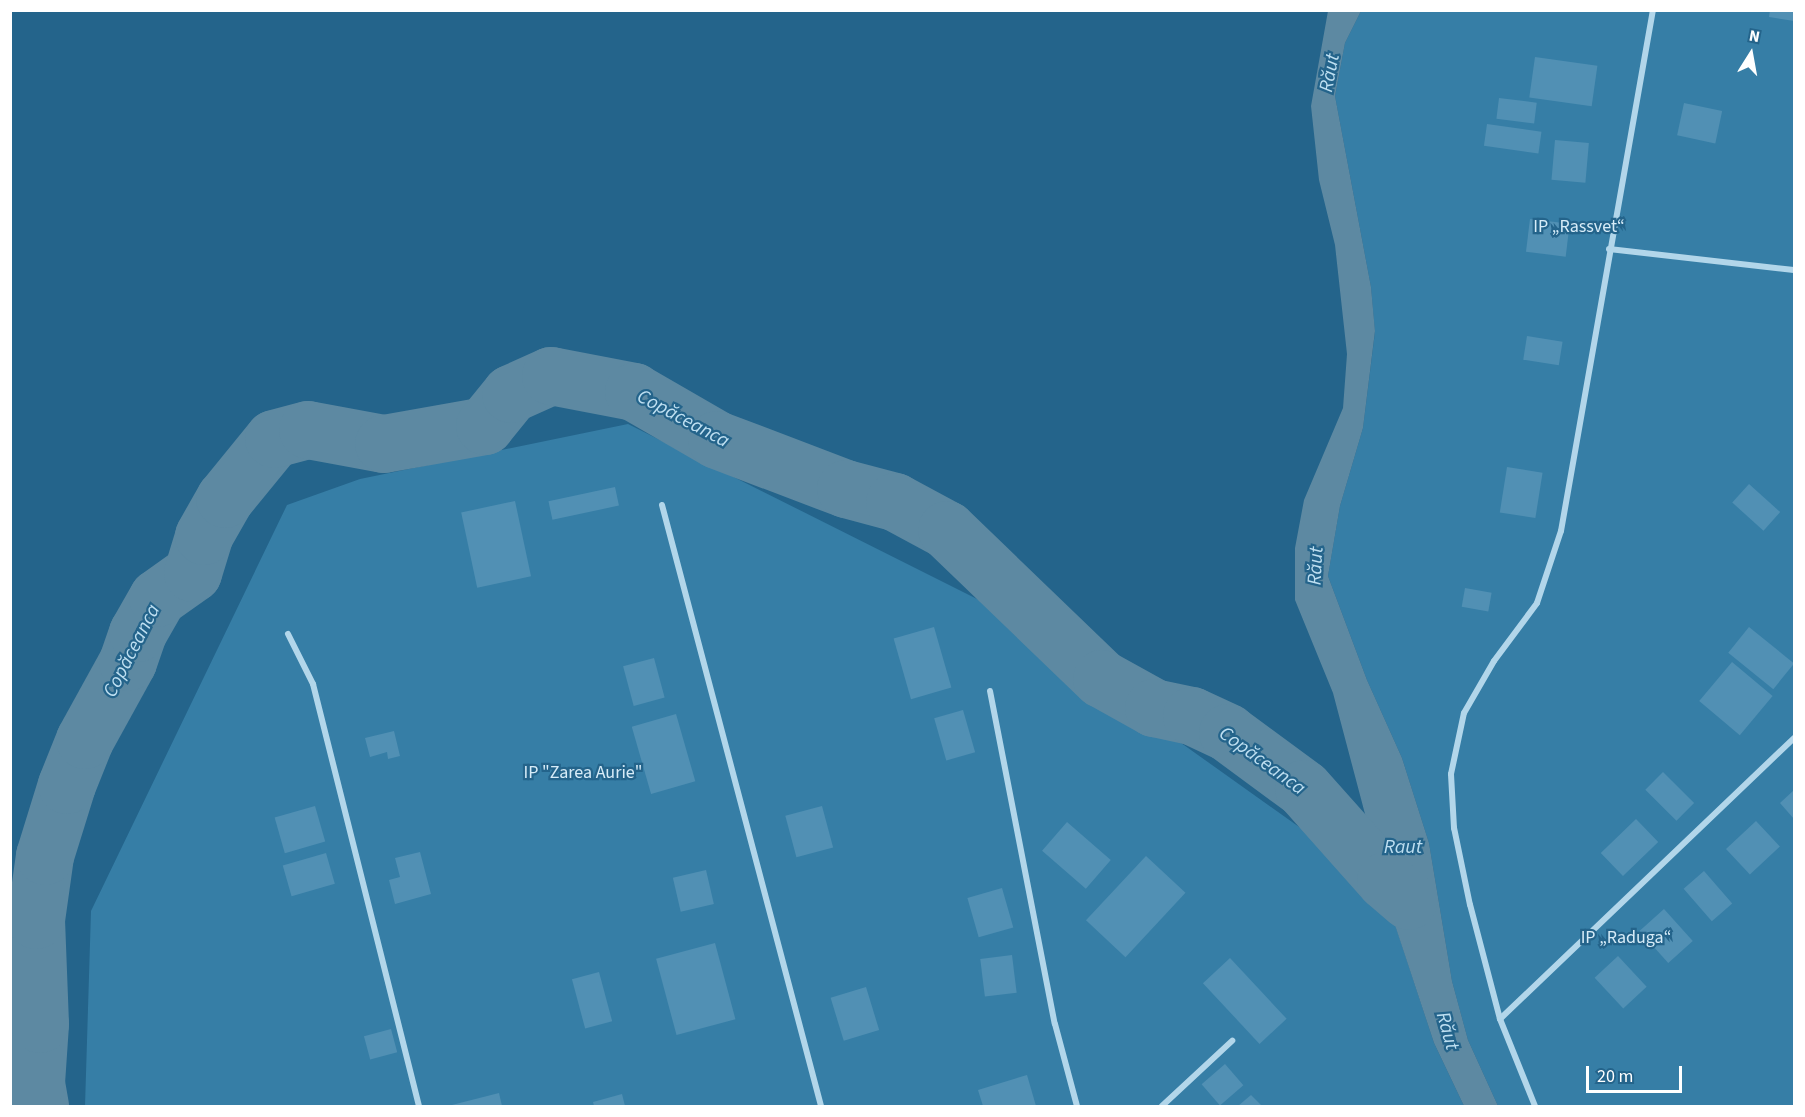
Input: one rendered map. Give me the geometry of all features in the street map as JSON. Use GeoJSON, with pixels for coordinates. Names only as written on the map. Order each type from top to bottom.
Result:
{"type":"FeatureCollection","features":[{"type":"Feature","properties":{"kind":"street"},"geometry":{"type":"LineString","coordinates":[[1535,1107],[1500,1019],[1454,828],[1451,774],[1464,713],[1494,661],[1537,603],[1561,531],[1653,10]]}},
{"type":"Feature","properties":{"kind":"street"},"geometry":{"type":"LineString","coordinates":[[1609,249],[1794,270]]}},
{"type":"Feature","properties":{"kind":"street"},"geometry":{"type":"LineString","coordinates":[[662,505],[821,1107]]}},
{"type":"Feature","properties":{"kind":"street"},"geometry":{"type":"LineString","coordinates":[[288,634],[313,684],[419,1107]]}},
{"type":"Feature","properties":{"kind":"street"},"geometry":{"type":"LineString","coordinates":[[990,691],[1055,1024],[1077,1107]]}},
{"type":"Feature","properties":{"kind":"street"},"geometry":{"type":"LineString","coordinates":[[1500,1019],[1794,738]]}},
{"type":"Feature","properties":{"kind":"street"},"geometry":{"type":"LineString","coordinates":[[1162,1107],[1232,1041]]}},
{"type":"Feature","properties":{"kind":"green space"},"geometry":{"type":"Polygon","coordinates":[[[1361,11],[1794,11],[1794,1106],[1498,1106],[1468,1040],[1452,981],[1429,843],[1402,758],[1367,680],[1328,576],[1340,506],[1363,428],[1375,332],[1371,287],[1335,96],[1345,43],[1361,11]]]}},
{"type":"Feature","properties":{"kind":"green space","name":"IP \"Zarea Aurie\""},"geometry":{"type":"Polygon","coordinates":[[[628,424],[983,602],[1316,839],[1392,915],[1434,1043],[1464,1106],[85,1106],[91,911],[287,505],[360,479],[628,424]]]}},
{"type":"Feature","properties":{"kind":"water","name":"Raut"},"geometry":{"type":"Polygon","coordinates":[[[1328,11],[1361,11],[1345,43],[1335,96],[1371,287],[1375,331],[1363,428],[1340,506],[1328,576],[1367,680],[1402,758],[1429,843],[1452,981],[1468,1040],[1498,1106],[1464,1106],[1434,1043],[1392,916],[1333,693],[1295,600],[1295,548],[1304,500],[1343,408],[1347,354],[1335,245],[1319,180],[1311,106],[1328,11]]]}},
{"type":"Feature","properties":{"kind":"building"},"geometry":{"type":"Polygon","coordinates":[[[1770,10],[1794,10],[1794,21],[1769,17],[1770,10]]]}},
{"type":"Feature","properties":{"kind":"building"},"geometry":{"type":"Polygon","coordinates":[[[1535,57],[1597,66],[1592,106],[1529,98],[1535,57]]]}},
{"type":"Feature","properties":{"kind":"building"},"geometry":{"type":"Polygon","coordinates":[[[1499,98],[1537,103],[1534,123],[1496,119],[1499,98]]]}},
{"type":"Feature","properties":{"kind":"building"},"geometry":{"type":"Polygon","coordinates":[[[1684,103],[1722,111],[1715,143],[1677,135],[1684,103]]]}},
{"type":"Feature","properties":{"kind":"building"},"geometry":{"type":"Polygon","coordinates":[[[1487,124],[1541,132],[1538,153],[1484,146],[1487,124]]]}},
{"type":"Feature","properties":{"kind":"building"},"geometry":{"type":"Polygon","coordinates":[[[1555,140],[1589,143],[1585,183],[1552,180],[1555,140]]]}},
{"type":"Feature","properties":{"kind":"building"},"geometry":{"type":"Polygon","coordinates":[[[1530,219],[1570,224],[1566,257],[1526,252],[1530,219]]]}},
{"type":"Feature","properties":{"kind":"building"},"geometry":{"type":"Polygon","coordinates":[[[1527,336],[1563,342],[1559,365],[1523,360],[1527,336]]]}},
{"type":"Feature","properties":{"kind":"building"},"geometry":{"type":"Polygon","coordinates":[[[1507,467],[1543,473],[1535,518],[1500,512],[1507,467]]]}},
{"type":"Feature","properties":{"kind":"building"},"geometry":{"type":"Polygon","coordinates":[[[1749,484],[1780,512],[1763,531],[1732,503],[1749,484]]]}},
{"type":"Feature","properties":{"kind":"building"},"geometry":{"type":"Polygon","coordinates":[[[615,487],[619,506],[552,520],[548,501],[615,487]]]}},
{"type":"Feature","properties":{"kind":"building"},"geometry":{"type":"Polygon","coordinates":[[[515,501],[531,576],[477,588],[461,512],[515,501]]]}},
{"type":"Feature","properties":{"kind":"building"},"geometry":{"type":"Polygon","coordinates":[[[1465,588],[1492,593],[1488,611],[1462,607],[1465,588]]]}},
{"type":"Feature","properties":{"kind":"building"},"geometry":{"type":"Polygon","coordinates":[[[934,627],[951,688],[911,699],[894,639],[934,627]]]}},
{"type":"Feature","properties":{"kind":"building"},"geometry":{"type":"Polygon","coordinates":[[[1749,627],[1794,663],[1773,689],[1728,653],[1749,627]]]}},
{"type":"Feature","properties":{"kind":"building"},"geometry":{"type":"Polygon","coordinates":[[[654,658],[665,698],[634,706],[623,666],[654,658]]]}},
{"type":"Feature","properties":{"kind":"building"},"geometry":{"type":"Polygon","coordinates":[[[1732,662],[1773,696],[1740,735],[1699,701],[1732,662]]]}},
{"type":"Feature","properties":{"kind":"building"},"geometry":{"type":"Polygon","coordinates":[[[963,710],[975,752],[946,761],[934,718],[963,710]]]}},
{"type":"Feature","properties":{"kind":"building"},"geometry":{"type":"Polygon","coordinates":[[[676,714],[695,781],[651,794],[632,727],[676,714]]]}},
{"type":"Feature","properties":{"kind":"building"},"geometry":{"type":"Polygon","coordinates":[[[394,731],[400,756],[388,759],[387,752],[370,757],[365,738],[394,731]]]}},
{"type":"Feature","properties":{"kind":"building"},"geometry":{"type":"Polygon","coordinates":[[[1663,772],[1694,803],[1676,821],[1645,790],[1663,772]]]}},
{"type":"Feature","properties":{"kind":"building"},"geometry":{"type":"Polygon","coordinates":[[[1794,790],[1794,819],[1780,803],[1794,790]]]}},
{"type":"Feature","properties":{"kind":"building"},"geometry":{"type":"Polygon","coordinates":[[[315,806],[325,842],[285,853],[275,818],[315,806]]]}},
{"type":"Feature","properties":{"kind":"building"},"geometry":{"type":"Polygon","coordinates":[[[822,806],[833,848],[796,857],[785,816],[822,806]]]}},
{"type":"Feature","properties":{"kind":"building"},"geometry":{"type":"Polygon","coordinates":[[[1636,819],[1658,842],[1623,876],[1601,853],[1636,819]]]}},
{"type":"Feature","properties":{"kind":"building"},"geometry":{"type":"Polygon","coordinates":[[[1756,821],[1780,847],[1750,875],[1726,849],[1756,821]]]}},
{"type":"Feature","properties":{"kind":"building"},"geometry":{"type":"Polygon","coordinates":[[[1067,822],[1111,860],[1086,889],[1042,851],[1067,822]]]}},
{"type":"Feature","properties":{"kind":"building"},"geometry":{"type":"Polygon","coordinates":[[[420,852],[431,894],[395,904],[389,880],[400,877],[395,858],[420,852]]]}},
{"type":"Feature","properties":{"kind":"building"},"geometry":{"type":"Polygon","coordinates":[[[326,853],[335,884],[292,896],[283,865],[326,853]]]}},
{"type":"Feature","properties":{"kind":"building"},"geometry":{"type":"Polygon","coordinates":[[[1146,856],[1185,893],[1125,957],[1086,920],[1146,856]]]}},
{"type":"Feature","properties":{"kind":"building"},"geometry":{"type":"Polygon","coordinates":[[[706,870],[714,904],[681,912],[673,878],[706,870]]]}},
{"type":"Feature","properties":{"kind":"building"},"geometry":{"type":"Polygon","coordinates":[[[1704,871],[1732,903],[1712,921],[1684,889],[1704,871]]]}},
{"type":"Feature","properties":{"kind":"building"},"geometry":{"type":"Polygon","coordinates":[[[1002,888],[1013,927],[979,937],[967,898],[1002,888]]]}},
{"type":"Feature","properties":{"kind":"building"},"geometry":{"type":"Polygon","coordinates":[[[1664,909],[1693,941],[1668,963],[1639,931],[1664,909]]]}},
{"type":"Feature","properties":{"kind":"building"},"geometry":{"type":"Polygon","coordinates":[[[715,943],[735,1019],[677,1035],[656,959],[715,943]]]}},
{"type":"Feature","properties":{"kind":"building"},"geometry":{"type":"Polygon","coordinates":[[[1012,955],[1017,993],[985,997],[980,959],[1012,955]]]}},
{"type":"Feature","properties":{"kind":"building"},"geometry":{"type":"Polygon","coordinates":[[[1618,956],[1647,987],[1623,1009],[1595,978],[1618,956]]]}},
{"type":"Feature","properties":{"kind":"building"},"geometry":{"type":"Polygon","coordinates":[[[1230,958],[1287,1019],[1260,1044],[1203,983],[1230,958]]]}},
{"type":"Feature","properties":{"kind":"building"},"geometry":{"type":"Polygon","coordinates":[[[599,972],[612,1021],[585,1029],[572,979],[599,972]]]}},
{"type":"Feature","properties":{"kind":"building"},"geometry":{"type":"Polygon","coordinates":[[[866,987],[879,1030],[844,1041],[831,998],[866,987]]]}},
{"type":"Feature","properties":{"kind":"building"},"geometry":{"type":"Polygon","coordinates":[[[391,1029],[397,1052],[370,1059],[364,1036],[391,1029]]]}},
{"type":"Feature","properties":{"kind":"building"},"geometry":{"type":"Polygon","coordinates":[[[1225,1064],[1243,1085],[1220,1105],[1202,1084],[1225,1064]]]}},
{"type":"Feature","properties":{"kind":"building"},"geometry":{"type":"Polygon","coordinates":[[[1027,1075],[1036,1106],[983,1106],[978,1090],[1027,1075]]]}},
{"type":"Feature","properties":{"kind":"building"},"geometry":{"type":"Polygon","coordinates":[[[499,1093],[502,1106],[448,1106],[499,1093]]]}},
{"type":"Feature","properties":{"kind":"building"},"geometry":{"type":"Polygon","coordinates":[[[622,1094],[625,1106],[594,1106],[593,1102],[622,1094]]]}},
{"type":"Feature","properties":{"kind":"building"},"geometry":{"type":"Polygon","coordinates":[[[1251,1095],[1262,1106],[1238,1106],[1251,1095]]]}},
{"type":"Feature","properties":{"kind":"waterway","name":"Copăceanca"},"geometry":{"type":"LineString","coordinates":[[40,1106],[36,1083],[40,1024],[36,920],[45,856],[67,785],[85,740],[128,662],[138,633],[158,598],[193,573],[204,536],[225,499],[274,439],[308,430],[384,444],[485,426],[511,394],[551,376],[634,392],[717,440],[846,489],[895,502],[947,530],[1102,679],[1154,708],[1192,716],[1228,733],[1304,789],[1386,881],[1409,901]]}},
{"type":"Feature","properties":{"kind":"water label","name":"Răut"},"geometry":{"type":"Point","coordinates":[1330,73]}},
{"type":"Feature","properties":{"kind":"water label","name":"Răut"},"geometry":{"type":"Point","coordinates":[1316,566]}},
{"type":"Feature","properties":{"kind":"water label","name":"Răut"},"geometry":{"type":"Point","coordinates":[1447,1031]}},
{"type":"Feature","properties":{"kind":"park label","name":"IP „Rassvet“"},"geometry":{"type":"Point","coordinates":[1579,227]}},
{"type":"Feature","properties":{"kind":"park label","name":"IP „Raduga“"},"geometry":{"type":"Point","coordinates":[1626,938]}}]}
